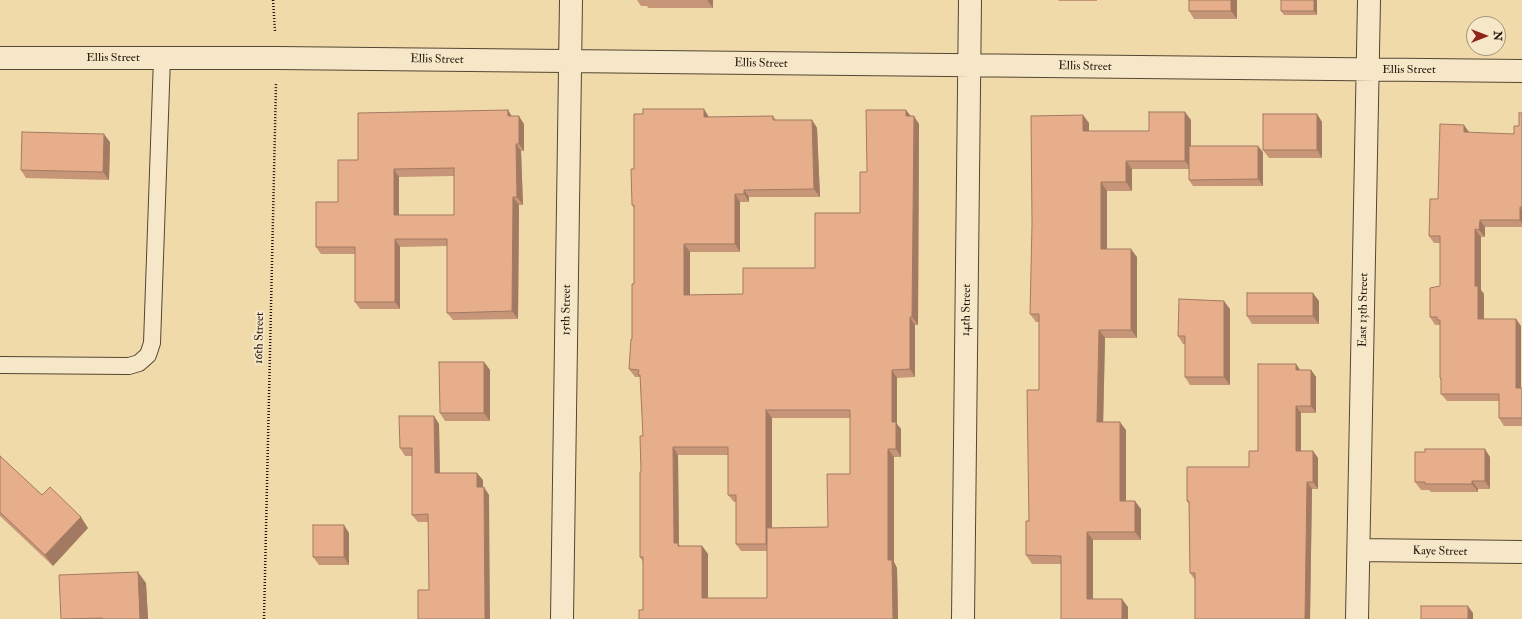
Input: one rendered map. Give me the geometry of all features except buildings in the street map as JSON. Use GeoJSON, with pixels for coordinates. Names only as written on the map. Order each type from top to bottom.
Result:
{"type":"FeatureCollection","features":[{"type":"Feature","properties":{"kind":"street","name":"15th Street"},"geometry":{"type":"LineString","coordinates":[[562,619],[571,0]]}},
{"type":"Feature","properties":{"kind":"street","name":"14th Street"},"geometry":{"type":"LineString","coordinates":[[963,619],[970,0]]}},
{"type":"Feature","properties":{"kind":"street","name":"East 13th Street"},"geometry":{"type":"LineString","coordinates":[[1357,619],[1369,70],[1369,0]]}},
{"type":"Feature","properties":{"kind":"street","name":"Ellis Street"},"geometry":{"type":"LineString","coordinates":[[0,58],[278,58],[1522,72]]}},
{"type":"Feature","properties":{"kind":"street","name":"Kaye Street"},"geometry":{"type":"LineString","coordinates":[[1359,550],[1522,552]]}},
{"type":"Feature","properties":{"kind":"lane"},"geometry":{"type":"LineString","coordinates":[[0,365],[129,366],[139,363],[148,355],[152,343],[162,58]]}},
{"type":"Feature","properties":{"kind":"path","name":"16th Street"},"geometry":{"type":"LineString","coordinates":[[264,619],[274,114],[278,58],[273,0]]}}]}
